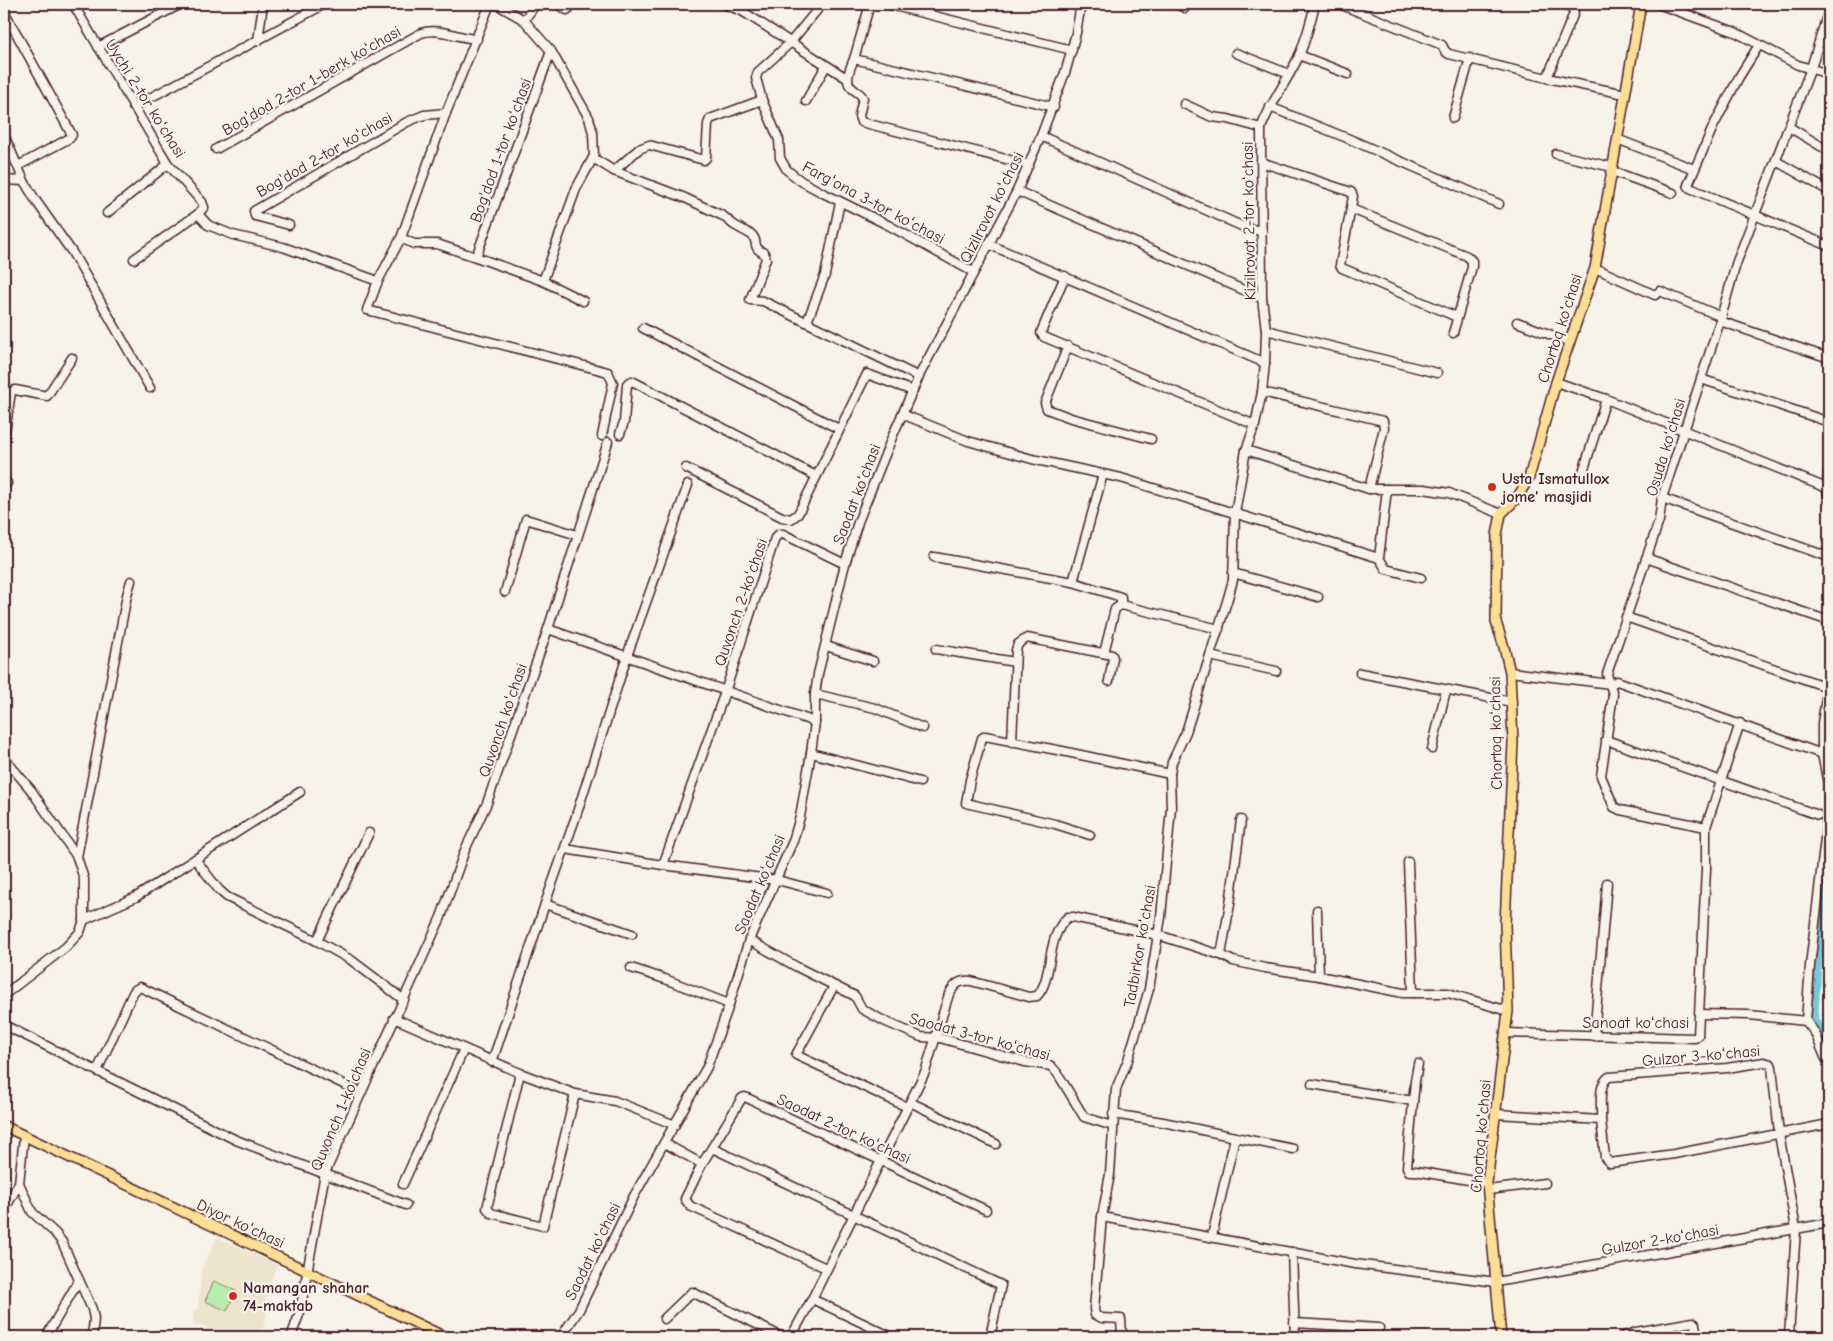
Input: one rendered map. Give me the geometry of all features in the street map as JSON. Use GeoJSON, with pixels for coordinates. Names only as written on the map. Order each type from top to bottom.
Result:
{"type":"FeatureCollection","features":[{"type":"Feature","properties":{"kind":"main road","name":"Chortoq koʻchasi"},"geometry":{"type":"LineString","coordinates":[[1501,1337],[1488,1186],[1508,1011],[1506,925],[1513,742],[1510,672],[1496,622],[1496,535],[1501,514],[1518,498],[1529,478],[1556,382],[1595,268],[1641,4]]}},
{"type":"Feature","properties":{"kind":"main road","name":"Diyor koʻchasi"},"geometry":{"type":"LineString","coordinates":[[4,1126],[446,1337]]}},
{"type":"Feature","properties":{"kind":"street","name":"Uychi 2-tor koʻchasi"},"geometry":{"type":"LineString","coordinates":[[73,4],[168,164],[204,205],[198,214]]}},
{"type":"Feature","properties":{"kind":"street"},"geometry":{"type":"LineString","coordinates":[[98,47],[181,4]]}},
{"type":"Feature","properties":{"kind":"street"},"geometry":{"type":"LineString","coordinates":[[258,40],[263,4]]}},
{"type":"Feature","properties":{"kind":"street"},"geometry":{"type":"LineString","coordinates":[[133,107],[325,4]]}},
{"type":"Feature","properties":{"kind":"street"},"geometry":{"type":"LineString","coordinates":[[134,259],[198,214],[208,225],[233,235],[283,247],[378,281],[401,238],[446,113],[490,4]]}},
{"type":"Feature","properties":{"kind":"street"},"geometry":{"type":"LineString","coordinates":[[496,4],[524,20],[551,51],[590,118],[595,147],[593,158],[576,190],[543,281]]}},
{"type":"Feature","properties":{"kind":"street"},"geometry":{"type":"LineString","coordinates":[[524,20],[536,4]]}},
{"type":"Feature","properties":{"kind":"street"},"geometry":{"type":"LineString","coordinates":[[557,4],[567,10],[574,4]]}},
{"type":"Feature","properties":{"kind":"street"},"geometry":{"type":"LineString","coordinates":[[724,4],[742,11],[848,79]]}},
{"type":"Feature","properties":{"kind":"street"},"geometry":{"type":"LineString","coordinates":[[790,43],[822,4]]}},
{"type":"Feature","properties":{"kind":"street"},"geometry":{"type":"LineString","coordinates":[[870,4],[848,79],[850,87],[863,98],[859,116],[861,122],[1029,165]]}},
{"type":"Feature","properties":{"kind":"street"},"geometry":{"type":"LineString","coordinates":[[886,4],[1072,50]]}},
{"type":"Feature","properties":{"kind":"street","name":"Qizilravot koʻchasi"},"geometry":{"type":"LineString","coordinates":[[902,414],[973,272],[1017,191],[1042,136],[1054,107],[1072,50],[1081,4]]}},
{"type":"Feature","properties":{"kind":"street"},"geometry":{"type":"LineString","coordinates":[[1176,4],[1185,8]]}},
{"type":"Feature","properties":{"kind":"street","name":"Kizilrovot 2-tor koʻchasi"},"geometry":{"type":"LineString","coordinates":[[1246,450],[1255,425],[1262,392],[1265,363],[1266,330],[1262,298],[1261,128],[1270,107],[1299,55],[1312,22],[1315,4]]}},
{"type":"Feature","properties":{"kind":"street"},"geometry":{"type":"LineString","coordinates":[[1339,4],[1442,45],[1447,53],[1547,78],[1625,94]]}},
{"type":"Feature","properties":{"kind":"street"},"geometry":{"type":"LineString","coordinates":[[1547,78],[1574,13],[1573,10],[1564,4]]}},
{"type":"Feature","properties":{"kind":"street"},"geometry":{"type":"LineString","coordinates":[[1658,4],[1734,32],[1798,64],[1829,74]]}},
{"type":"Feature","properties":{"kind":"street","name":"Osuda koʻchasi"},"geometry":{"type":"LineString","coordinates":[[1706,827],[1616,808],[1601,776],[1613,695],[1607,674],[1659,521],[1662,498],[1721,319],[1736,264],[1811,68],[1829,9]]}},
{"type":"Feature","properties":{"kind":"street"},"geometry":{"type":"LineString","coordinates":[[4,11],[72,135],[70,138],[18,166]]}},
{"type":"Feature","properties":{"kind":"street","name":"Bogʼdod 2-tor 1-berk koʻchasi"},"geometry":{"type":"LineString","coordinates":[[216,150],[420,33],[435,30],[477,39]]}},
{"type":"Feature","properties":{"kind":"street","name":"Fargʻona 3-tor koʻchasi"},"geometry":{"type":"LineString","coordinates":[[790,43],[758,72],[756,78],[762,100],[779,140],[780,158],[784,168],[801,181],[896,229],[973,272]]}},
{"type":"Feature","properties":{"kind":"street"},"geometry":{"type":"LineString","coordinates":[[1759,45],[1712,127],[1688,182],[1689,187],[1829,246]]}},
{"type":"Feature","properties":{"kind":"street","name":"Bog'dod 1-tor koʻchasi"},"geometry":{"type":"LineString","coordinates":[[476,257],[551,51]]}},
{"type":"Feature","properties":{"kind":"street"},"geometry":{"type":"LineString","coordinates":[[1236,53],[1289,74]]}},
{"type":"Feature","properties":{"kind":"street"},"geometry":{"type":"LineString","coordinates":[[1299,55],[1348,74]]}},
{"type":"Feature","properties":{"kind":"street"},"geometry":{"type":"LineString","coordinates":[[1453,118],[1470,58]]}},
{"type":"Feature","properties":{"kind":"street"},"geometry":{"type":"LineString","coordinates":[[854,59],[1054,107]]}},
{"type":"Feature","properties":{"kind":"street"},"geometry":{"type":"LineString","coordinates":[[806,102],[826,66]]}},
{"type":"Feature","properties":{"kind":"street"},"geometry":{"type":"LineString","coordinates":[[614,171],[639,149],[649,145],[704,160],[706,158],[710,119],[762,100]]}},
{"type":"Feature","properties":{"kind":"street"},"geometry":{"type":"LineString","coordinates":[[1184,104],[1212,117],[1228,119],[1261,128]]}},
{"type":"Feature","properties":{"kind":"street"},"geometry":{"type":"LineString","coordinates":[[1270,107],[1499,204]]}},
{"type":"Feature","properties":{"kind":"street","name":"Bog'dod 2-tor koʻchasi"},"geometry":{"type":"LineString","coordinates":[[288,226],[255,216],[254,211],[408,122],[424,115],[446,113]]}},
{"type":"Feature","properties":{"kind":"street"},"geometry":{"type":"LineString","coordinates":[[1789,127],[1829,151]]}},
{"type":"Feature","properties":{"kind":"street"},"geometry":{"type":"LineString","coordinates":[[4,134],[24,181],[72,252],[150,388]]}},
{"type":"Feature","properties":{"kind":"street"},"geometry":{"type":"LineString","coordinates":[[1042,136],[1246,228],[1262,231]]}},
{"type":"Feature","properties":{"kind":"street"},"geometry":{"type":"LineString","coordinates":[[1617,139],[1694,169]]}},
{"type":"Feature","properties":{"kind":"street"},"geometry":{"type":"LineString","coordinates":[[1556,154],[1612,169],[1673,193]]}},
{"type":"Feature","properties":{"kind":"street"},"geometry":{"type":"LineString","coordinates":[[593,158],[614,171],[685,198],[723,216],[752,235],[755,246],[764,253],[766,259],[750,300],[763,301],[919,377]]}},
{"type":"Feature","properties":{"kind":"street"},"geometry":{"type":"LineString","coordinates":[[1776,161],[1829,190]]}},
{"type":"Feature","properties":{"kind":"street"},"geometry":{"type":"LineString","coordinates":[[1261,162],[1351,192],[1353,196],[1340,265],[1342,268],[1457,317]]}},
{"type":"Feature","properties":{"kind":"street"},"geometry":{"type":"LineString","coordinates":[[107,213],[168,164]]}},
{"type":"Feature","properties":{"kind":"street"},"geometry":{"type":"LineString","coordinates":[[4,180],[24,181]]}},
{"type":"Feature","properties":{"kind":"street"},"geometry":{"type":"LineString","coordinates":[[1017,191],[1262,298]]}},
{"type":"Feature","properties":{"kind":"street"},"geometry":{"type":"LineString","coordinates":[[807,322],[825,275],[840,202]]}},
{"type":"Feature","properties":{"kind":"street"},"geometry":{"type":"LineString","coordinates":[[1351,208],[1467,256],[1472,261],[1472,267],[1453,333]]}},
{"type":"Feature","properties":{"kind":"street"},"geometry":{"type":"LineString","coordinates":[[401,238],[414,244],[437,244],[476,257],[543,281],[583,301]]}},
{"type":"Feature","properties":{"kind":"street"},"geometry":{"type":"LineString","coordinates":[[988,244],[1265,363]]}},
{"type":"Feature","properties":{"kind":"street"},"geometry":{"type":"LineString","coordinates":[[1595,268],[1655,294],[1660,291],[1721,319],[1829,358]]}},
{"type":"Feature","properties":{"kind":"street"},"geometry":{"type":"LineString","coordinates":[[1064,276],[1041,333],[1044,337],[1255,425]]}},
{"type":"Feature","properties":{"kind":"street","name":"Quvonch koʻchasi"},"geometry":{"type":"LineString","coordinates":[[378,281],[367,310],[608,372],[613,383],[605,439],[548,629],[487,803],[465,850],[441,917],[404,1000]]}},
{"type":"Feature","properties":{"kind":"street"},"geometry":{"type":"LineString","coordinates":[[1517,322],[1570,342]]}},
{"type":"Feature","properties":{"kind":"street"},"geometry":{"type":"LineString","coordinates":[[644,328],[839,429]]}},
{"type":"Feature","properties":{"kind":"street"},"geometry":{"type":"LineString","coordinates":[[1266,330],[1437,373]]}},
{"type":"Feature","properties":{"kind":"street"},"geometry":{"type":"LineString","coordinates":[[1068,346],[1045,403],[1046,409],[1071,418],[1151,438]]}},
{"type":"Feature","properties":{"kind":"street"},"geometry":{"type":"LineString","coordinates":[[4,440],[12,392],[15,390],[47,396],[72,358]]}},
{"type":"Feature","properties":{"kind":"street"},"geometry":{"type":"LineString","coordinates":[[686,468],[787,519],[794,518],[798,514],[867,374],[913,392]]}},
{"type":"Feature","properties":{"kind":"street"},"geometry":{"type":"LineString","coordinates":[[1701,379],[1829,422]]}},
{"type":"Feature","properties":{"kind":"street"},"geometry":{"type":"LineString","coordinates":[[620,434],[624,422],[627,384],[632,381],[816,476]]}},
{"type":"Feature","properties":{"kind":"street"},"geometry":{"type":"LineString","coordinates":[[1556,382],[1606,399],[1828,488]]}},
{"type":"Feature","properties":{"kind":"street"},"geometry":{"type":"LineString","coordinates":[[1262,392],[1383,421],[1384,428],[1369,489]]}},
{"type":"Feature","properties":{"kind":"street"},"geometry":{"type":"LineString","coordinates":[[1583,472],[1606,399]]}},
{"type":"Feature","properties":{"kind":"street"},"geometry":{"type":"LineString","coordinates":[[902,414],[968,441],[1032,459],[1121,478],[1379,558]]}},
{"type":"Feature","properties":{"kind":"street","name":"Saodat koʻchasi"},"geometry":{"type":"LineString","coordinates":[[561,1337],[579,1310],[634,1196],[707,1067],[749,940],[793,841],[800,817],[811,753],[818,674],[844,564],[858,522],[902,414]]}},
{"type":"Feature","properties":{"kind":"street"},"geometry":{"type":"LineString","coordinates":[[1246,450],[1369,489],[1437,490],[1501,514]]}},
{"type":"Feature","properties":{"kind":"street","name":"Tadbirkor koʻchasi"},"geometry":{"type":"LineString","coordinates":[[1122,1337],[1121,1319],[1102,1318],[1095,1315],[1094,1309],[1102,1217],[1110,1174],[1116,1089],[1128,1060],[1149,989],[1161,917],[1171,808],[1170,774],[1175,754],[1186,732],[1230,589],[1233,573],[1235,513],[1246,450]]}},
{"type":"Feature","properties":{"kind":"street"},"geometry":{"type":"LineString","coordinates":[[1829,463],[1829,500]]}},
{"type":"Feature","properties":{"kind":"street"},"geometry":{"type":"LineString","coordinates":[[1073,582],[1103,474]]}},
{"type":"Feature","properties":{"kind":"street"},"geometry":{"type":"LineString","coordinates":[[492,1062],[627,656],[688,485]]}},
{"type":"Feature","properties":{"kind":"street"},"geometry":{"type":"LineString","coordinates":[[1387,489],[1379,558],[1386,569],[1421,578]]}},
{"type":"Feature","properties":{"kind":"street"},"geometry":{"type":"LineString","coordinates":[[1662,498],[1829,557]]}},
{"type":"Feature","properties":{"kind":"street"},"geometry":{"type":"LineString","coordinates":[[505,592],[526,519],[577,535]]}},
{"type":"Feature","properties":{"kind":"street","name":"Quvonch 2-koʻchasi"},"geometry":{"type":"LineString","coordinates":[[663,865],[725,692],[777,536],[783,534],[844,564]]}},
{"type":"Feature","properties":{"kind":"street"},"geometry":{"type":"LineString","coordinates":[[934,557],[1073,582],[1121,597],[1121,605]]}},
{"type":"Feature","properties":{"kind":"street"},"geometry":{"type":"LineString","coordinates":[[1646,558],[1829,621]]}},
{"type":"Feature","properties":{"kind":"street"},"geometry":{"type":"LineString","coordinates":[[1233,573],[1318,597]]}},
{"type":"Feature","properties":{"kind":"street"},"geometry":{"type":"LineString","coordinates":[[77,857],[131,582]]}},
{"type":"Feature","properties":{"kind":"street"},"geometry":{"type":"LineString","coordinates":[[1104,653],[1115,610],[1121,605],[1219,629]]}},
{"type":"Feature","properties":{"kind":"street"},"geometry":{"type":"LineString","coordinates":[[1626,617],[1827,687]]}},
{"type":"Feature","properties":{"kind":"street","name":"Quvonch 2-koʻchasi"},"geometry":{"type":"LineString","coordinates":[[548,629],[815,722]]}},
{"type":"Feature","properties":{"kind":"street"},"geometry":{"type":"LineString","coordinates":[[1012,742],[1016,650],[1018,644],[1026,638],[1113,656],[1109,681]]}},
{"type":"Feature","properties":{"kind":"street"},"geometry":{"type":"LineString","coordinates":[[826,646],[873,661]]}},
{"type":"Feature","properties":{"kind":"street"},"geometry":{"type":"LineString","coordinates":[[1829,648],[1827,687],[1822,722],[1822,754],[1828,784],[1827,821],[1810,966],[1806,1021],[1815,1033],[1829,1062]]}},
{"type":"Feature","properties":{"kind":"street"},"geometry":{"type":"LineString","coordinates":[[936,649],[1015,662]]}},
{"type":"Feature","properties":{"kind":"street"},"geometry":{"type":"LineString","coordinates":[[1210,656],[1276,671]]}},
{"type":"Feature","properties":{"kind":"street"},"geometry":{"type":"LineString","coordinates":[[1510,672],[1611,684],[1617,681],[1740,723],[1822,754]]}},
{"type":"Feature","properties":{"kind":"street"},"geometry":{"type":"LineString","coordinates":[[1360,673],[1512,702]]}},
{"type":"Feature","properties":{"kind":"street"},"geometry":{"type":"LineString","coordinates":[[1432,750],[1446,690]]}},
{"type":"Feature","properties":{"kind":"street"},"geometry":{"type":"LineString","coordinates":[[815,694],[880,710],[923,728]]}},
{"type":"Feature","properties":{"kind":"street"},"geometry":{"type":"LineString","coordinates":[[1700,1014],[1706,827],[1740,723]]}},
{"type":"Feature","properties":{"kind":"street"},"geometry":{"type":"LineString","coordinates":[[1090,835],[1055,824],[966,803],[970,780],[982,738],[985,736],[1062,750],[1170,774]]}},
{"type":"Feature","properties":{"kind":"street"},"geometry":{"type":"LineString","coordinates":[[1606,740],[1818,815]]}},
{"type":"Feature","properties":{"kind":"street"},"geometry":{"type":"LineString","coordinates":[[811,753],[920,782]]}},
{"type":"Feature","properties":{"kind":"street"},"geometry":{"type":"LineString","coordinates":[[4,758],[31,790],[77,857],[84,879],[84,920],[80,932],[66,947],[4,994]]}},
{"type":"Feature","properties":{"kind":"street"},"geometry":{"type":"LineString","coordinates":[[84,920],[136,897],[300,792]]}},
{"type":"Feature","properties":{"kind":"street"},"geometry":{"type":"LineString","coordinates":[[1221,955],[1241,820]]}},
{"type":"Feature","properties":{"kind":"street"},"geometry":{"type":"LineString","coordinates":[[317,940],[370,832]]}},
{"type":"Feature","properties":{"kind":"street"},"geometry":{"type":"LineString","coordinates":[[564,849],[663,865],[777,880],[827,893]]}},
{"type":"Feature","properties":{"kind":"street"},"geometry":{"type":"LineString","coordinates":[[195,860],[219,890],[317,940],[351,960],[404,1000]]}},
{"type":"Feature","properties":{"kind":"street"},"geometry":{"type":"LineString","coordinates":[[1408,862],[1413,993]]}},
{"type":"Feature","properties":{"kind":"street"},"geometry":{"type":"LineString","coordinates":[[1594,1036],[1607,883]]}},
{"type":"Feature","properties":{"kind":"street"},"geometry":{"type":"LineString","coordinates":[[544,904],[632,934]]}},
{"type":"Feature","properties":{"kind":"street"},"geometry":{"type":"LineString","coordinates":[[1317,910],[1319,976]]}},
{"type":"Feature","properties":{"kind":"street"},"geometry":{"type":"LineString","coordinates":[[791,1337],[812,1299],[925,1072],[949,994],[961,980],[1028,997],[1036,996],[1042,987],[1057,928],[1068,917],[1158,934],[1221,955],[1233,961],[1413,993],[1448,993],[1508,1011]]}},
{"type":"Feature","properties":{"kind":"street","name":"Saodat 3-tor koʻchasi"},"geometry":{"type":"LineString","coordinates":[[749,940],[856,996],[862,1009],[921,1037],[936,1038],[972,1046],[1025,1062],[1051,1066],[1058,1074],[1084,1117],[1113,1126]]}},
{"type":"Feature","properties":{"kind":"street"},"geometry":{"type":"LineString","coordinates":[[631,968],[665,978],[729,1004]]}},
{"type":"Feature","properties":{"kind":"street"},"geometry":{"type":"LineString","coordinates":[[834,986],[796,1055],[996,1144]]}},
{"type":"Feature","properties":{"kind":"street"},"geometry":{"type":"LineString","coordinates":[[97,1071],[135,990],[140,987],[360,1092]]}},
{"type":"Feature","properties":{"kind":"street","name":"Quvonch 1-koʻchasi"},"geometry":{"type":"LineString","coordinates":[[291,1337],[300,1312],[325,1173],[360,1092],[404,1000]]}},
{"type":"Feature","properties":{"kind":"street","name":"Sanoat koʻchasi"},"geometry":{"type":"LineString","coordinates":[[1506,1033],[1695,1038],[1698,1035],[1700,1014],[1749,1015],[1806,1021]]}},
{"type":"Feature","properties":{"kind":"street"},"geometry":{"type":"LineString","coordinates":[[394,1018],[492,1062],[575,1094],[615,1101],[675,1125]]}},
{"type":"Feature","properties":{"kind":"street"},"geometry":{"type":"LineString","coordinates":[[4,1025],[236,1140],[406,1205]]}},
{"type":"Feature","properties":{"kind":"street"},"geometry":{"type":"LineString","coordinates":[[403,1184],[464,1050]]}},
{"type":"Feature","properties":{"kind":"street","name":"Gulzor 3-koʻchasi"},"geometry":{"type":"LineString","coordinates":[[1779,1134],[1772,1067],[1771,1064],[1764,1062],[1727,1068],[1609,1077],[1605,1079],[1602,1086],[1605,1158],[1610,1163],[1674,1154],[1779,1134],[1829,1124]]}},
{"type":"Feature","properties":{"kind":"street"},"geometry":{"type":"LineString","coordinates":[[1418,1064],[1407,1167],[1409,1171],[1415,1170],[1488,1186],[1545,1183]]}},
{"type":"Feature","properties":{"kind":"street"},"geometry":{"type":"LineString","coordinates":[[520,1073],[487,1208],[491,1213],[543,1226],[575,1094]]}},
{"type":"Feature","properties":{"kind":"street"},"geometry":{"type":"LineString","coordinates":[[1312,1084],[1413,1102]]}},
{"type":"Feature","properties":{"kind":"street","name":"Saodat 2-tor koʻchasi"},"geometry":{"type":"LineString","coordinates":[[712,1148],[739,1101],[745,1097],[986,1210]]}},
{"type":"Feature","properties":{"kind":"street"},"geometry":{"type":"LineString","coordinates":[[1113,1114],[1293,1149]]}},
{"type":"Feature","properties":{"kind":"street"},"geometry":{"type":"LineString","coordinates":[[1496,1114],[1602,1120]]}},
{"type":"Feature","properties":{"kind":"street"},"geometry":{"type":"LineString","coordinates":[[1779,1134],[1796,1229],[1789,1336]]}},
{"type":"Feature","properties":{"kind":"street"},"geometry":{"type":"LineString","coordinates":[[4,1211],[19,1183],[24,1136]]}},
{"type":"Feature","properties":{"kind":"street"},"geometry":{"type":"LineString","coordinates":[[1212,1236],[1235,1137]]}},
{"type":"Feature","properties":{"kind":"street"},"geometry":{"type":"LineString","coordinates":[[664,1143],[702,1164]]}},
{"type":"Feature","properties":{"kind":"street"},"geometry":{"type":"LineString","coordinates":[[826,1268],[690,1206],[685,1199],[712,1148],[1001,1285],[990,1337]]}},
{"type":"Feature","properties":{"kind":"street"},"geometry":{"type":"LineString","coordinates":[[19,1183],[32,1212],[60,1238],[80,1280],[92,1309],[94,1319],[92,1337]]}},
{"type":"Feature","properties":{"kind":"street","name":"Gulzor 2-koʻchasi"},"geometry":{"type":"LineString","coordinates":[[1102,1217],[1355,1264],[1496,1282],[1829,1223]]}},
{"type":"Feature","properties":{"kind":"street"},"geometry":{"type":"LineString","coordinates":[[1292,1252],[1295,1337]]}},
{"type":"Feature","properties":{"kind":"street"},"geometry":{"type":"LineString","coordinates":[[46,1337],[80,1280]]}},
{"type":"Feature","properties":{"kind":"street"},"geometry":{"type":"LineString","coordinates":[[664,1319],[692,1292],[782,1337]]}},
{"type":"Feature","properties":{"kind":"street"},"geometry":{"type":"LineString","coordinates":[[812,1299],[892,1337]]}},
{"type":"Feature","properties":{"kind":"street"},"geometry":{"type":"LineString","coordinates":[[1622,1337],[1636,1332],[1693,1322],[1697,1337]]}},
{"type":"Feature","properties":{"kind":"street"},"geometry":{"type":"LineString","coordinates":[[1294,1323],[1379,1328]]}},
{"type":"Feature","properties":{"kind":"street"},"geometry":{"type":"LineString","coordinates":[[1729,1337],[1800,1337]]}},
{"type":"Feature","properties":{"kind":"shaded area","name":"Namangan shahar 74-maktab"},"geometry":{"type":"Polygon","coordinates":[[[217,1237],[278,1265],[270,1282],[263,1311],[267,1312],[263,1329],[259,1328],[257,1336],[205,1337],[206,1326],[193,1325],[193,1310],[198,1309],[202,1268],[217,1237]]]}},
{"type":"Feature","properties":{"kind":"green space"},"geometry":{"type":"Polygon","coordinates":[[[214,1281],[236,1291],[227,1311],[205,1301],[214,1281]]]}},
{"type":"Feature","properties":{"kind":"waterway"},"geometry":{"type":"LineString","coordinates":[[1829,864],[1821,911],[1814,1020],[1829,1040]]}},
{"type":"Feature","properties":{"kind":"place","name":"Usta Ismatullox jome' masjidi"},"geometry":{"type":"Point","coordinates":[1492,487]}},
{"type":"Feature","properties":{"kind":"place","name":"Namangan shahar 74-maktab"},"geometry":{"type":"Point","coordinates":[233,1296]}}]}
